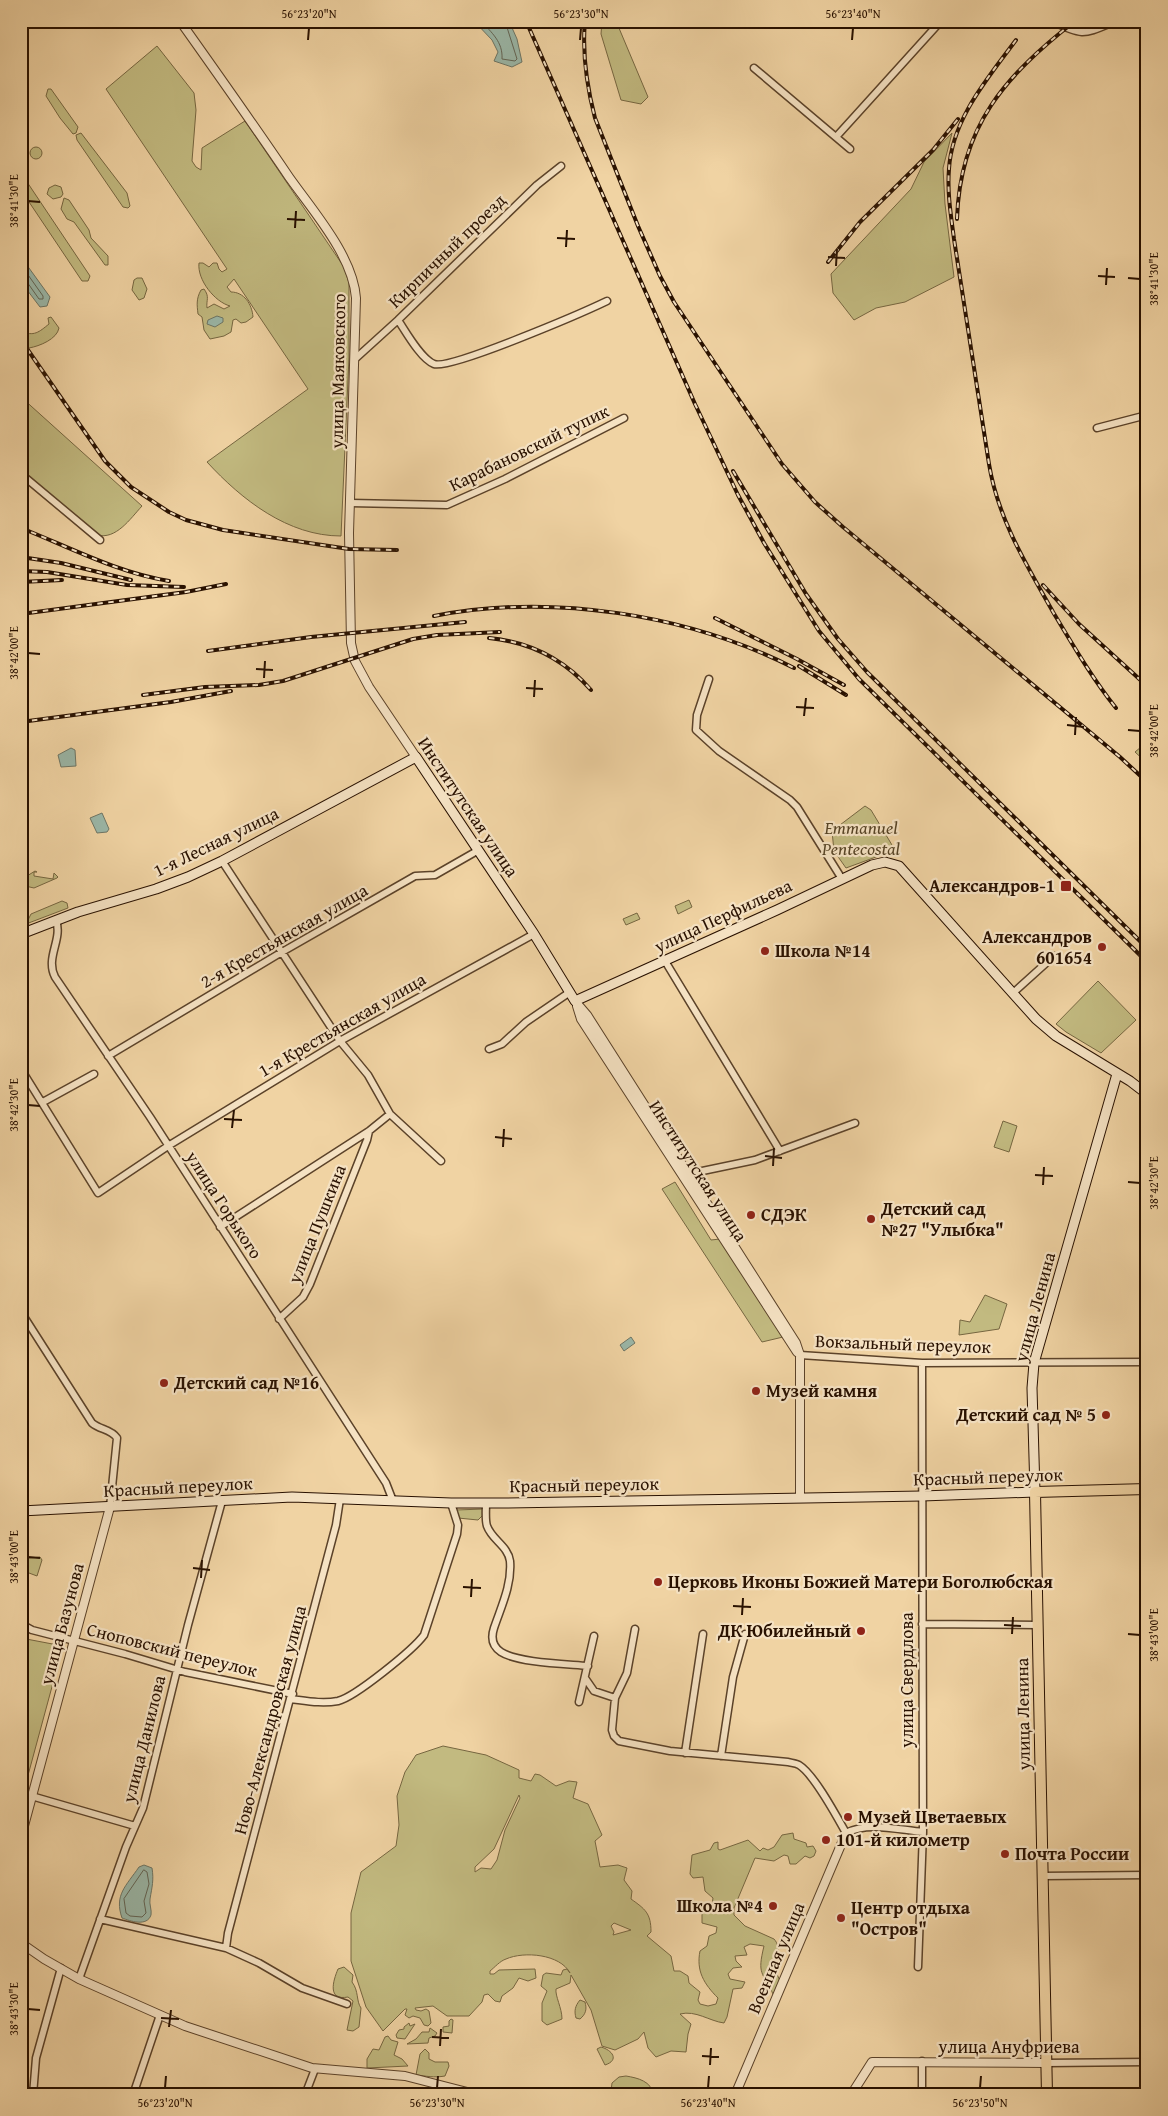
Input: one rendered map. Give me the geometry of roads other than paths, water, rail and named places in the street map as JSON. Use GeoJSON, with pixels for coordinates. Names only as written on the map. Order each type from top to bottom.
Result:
{"type":"FeatureCollection","features":[{"type":"Feature","properties":{"kind":"main road","name":"Институтская улица"},"geometry":{"type":"LineString","coordinates":[[416,757],[534,934],[575,1001]]}},
{"type":"Feature","properties":{"kind":"main road","name":"1-я Лесная улица"},"geometry":{"type":"LineString","coordinates":[[21,934],[106,902],[156,889],[222,861],[416,757]]}},
{"type":"Feature","properties":{"kind":"main road","name":"улица Перфильева"},"geometry":{"type":"LineString","coordinates":[[575,1001],[872,865],[885,862],[899,866],[1012,993]]}},
{"type":"Feature","properties":{"kind":"main road"},"geometry":{"type":"LineString","coordinates":[[1012,993],[1036,1019],[1056,1036],[1147,1094]]}},
{"type":"Feature","properties":{"kind":"main road","name":"улица Ленина"},"geometry":{"type":"LineString","coordinates":[[1047,2095],[1032,1388],[1034,1363],[1117,1074]]}},
{"type":"Feature","properties":{"kind":"main road","name":"Красный переулок"},"geometry":{"type":"LineString","coordinates":[[21,1511],[292,1497],[486,1503],[922,1496],[1147,1489]]}},
{"type":"Feature","properties":{"kind":"street","name":"улица Маяковского"},"geometry":{"type":"LineString","coordinates":[[180,21],[345,259],[355,286],[355,359],[350,504],[350,625]]}},
{"type":"Feature","properties":{"kind":"street"},"geometry":{"type":"LineString","coordinates":[[836,137],[941,21]]}},
{"type":"Feature","properties":{"kind":"street"},"geometry":{"type":"LineString","coordinates":[[1052,21],[1077,33],[1086,33],[1116,21]]}},
{"type":"Feature","properties":{"kind":"street"},"geometry":{"type":"LineString","coordinates":[[754,68],[850,150]]}},
{"type":"Feature","properties":{"kind":"street","name":"Кирпичный проезд"},"geometry":{"type":"LineString","coordinates":[[355,359],[532,190],[561,166]]}},
{"type":"Feature","properties":{"kind":"street"},"geometry":{"type":"LineString","coordinates":[[398,320],[418,349],[430,362],[442,365],[510,342],[607,301]]}},
{"type":"Feature","properties":{"kind":"street"},"geometry":{"type":"LineString","coordinates":[[1097,428],[1147,415]]}},
{"type":"Feature","properties":{"kind":"street","name":"Карабановский тупик"},"geometry":{"type":"LineString","coordinates":[[350,504],[447,505],[505,479],[624,418]]}},
{"type":"Feature","properties":{"kind":"street"},"geometry":{"type":"LineString","coordinates":[[21,474],[100,540]]}},
{"type":"Feature","properties":{"kind":"street","name":"Институтская улица"},"geometry":{"type":"LineString","coordinates":[[350,625],[350,643],[355,661],[364,678],[416,757]]}},
{"type":"Feature","properties":{"kind":"street"},"geometry":{"type":"LineString","coordinates":[[709,679],[697,715],[696,730],[719,751],[790,800],[797,807],[842,880]]}},
{"type":"Feature","properties":{"kind":"street","name":"2-я Крестьянская улица"},"geometry":{"type":"LineString","coordinates":[[108,1056],[282,952],[415,876],[435,875],[477,851]]}},
{"type":"Feature","properties":{"kind":"street"},"geometry":{"type":"LineString","coordinates":[[222,861],[340,1041],[368,1075],[390,1114],[441,1161]]}},
{"type":"Feature","properties":{"kind":"street","name":"улица Горького"},"geometry":{"type":"LineString","coordinates":[[56,920],[58,929],[51,961],[52,971],[168,1146],[386,1483],[393,1501]]}},
{"type":"Feature","properties":{"kind":"street","name":"1-я Крестьянская улица"},"geometry":{"type":"LineString","coordinates":[[43,1102],[98,1193],[168,1146],[340,1041],[534,934]]}},
{"type":"Feature","properties":{"kind":"street"},"geometry":{"type":"LineString","coordinates":[[1012,993],[1054,956]]}},
{"type":"Feature","properties":{"kind":"street"},"geometry":{"type":"LineString","coordinates":[[665,961],[780,1151]]}},
{"type":"Feature","properties":{"kind":"street"},"geometry":{"type":"LineString","coordinates":[[490,1049],[502,1044],[526,1022],[570,992]]}},
{"type":"Feature","properties":{"kind":"street","name":"Институтская улица"},"geometry":{"type":"LineString","coordinates":[[575,1001],[587,1015],[633,1093],[796,1343],[800,1356],[800,1498]]}},
{"type":"Feature","properties":{"kind":"street"},"geometry":{"type":"LineString","coordinates":[[21,1070],[43,1102],[94,1074]]}},
{"type":"Feature","properties":{"kind":"street"},"geometry":{"type":"LineString","coordinates":[[220,1227],[369,1131],[390,1114]]}},
{"type":"Feature","properties":{"kind":"street"},"geometry":{"type":"LineString","coordinates":[[686,1175],[755,1160],[855,1123]]}},
{"type":"Feature","properties":{"kind":"street","name":"улица Пушкина"},"geometry":{"type":"LineString","coordinates":[[279,1319],[304,1297],[369,1131]]}},
{"type":"Feature","properties":{"kind":"street"},"geometry":{"type":"LineString","coordinates":[[21,1312],[92,1423],[96,1427],[114,1433],[117,1438],[110,1507]]}},
{"type":"Feature","properties":{"kind":"street","name":"Вокзальный переулок"},"geometry":{"type":"LineString","coordinates":[[800,1356],[922,1363],[1147,1362]]}},
{"type":"Feature","properties":{"kind":"street","name":"улица Свердлова"},"geometry":{"type":"LineString","coordinates":[[918,1967],[923,1832],[922,1363]]}},
{"type":"Feature","properties":{"kind":"street","name":"Ново-Александровская улица"},"geometry":{"type":"LineString","coordinates":[[226,1948],[228,1933],[336,1525],[340,1498]]}},
{"type":"Feature","properties":{"kind":"street","name":"улица Данилова"},"geometry":{"type":"LineString","coordinates":[[79,1978],[143,1808],[177,1669],[222,1501]]}},
{"type":"Feature","properties":{"kind":"street","name":"Сноповский переулок"},"geometry":{"type":"LineString","coordinates":[[21,1624],[32,1630],[177,1669],[312,1702],[340,1700],[372,1680],[418,1644],[424,1635],[457,1534],[458,1525],[451,1503]]}},
{"type":"Feature","properties":{"kind":"street"},"geometry":{"type":"LineString","coordinates":[[486,1503],[487,1526],[507,1551],[510,1560],[507,1591],[493,1629],[492,1639],[494,1645],[500,1651],[522,1658],[588,1666]]}},
{"type":"Feature","properties":{"kind":"street","name":"улица Базунова"},"geometry":{"type":"LineString","coordinates":[[21,1837],[110,1507]]}},
{"type":"Feature","properties":{"kind":"street"},"geometry":{"type":"LineString","coordinates":[[922,1624],[1037,1625]]}},
{"type":"Feature","properties":{"kind":"street"},"geometry":{"type":"LineString","coordinates":[[635,1629],[627,1674],[615,1698],[612,1730],[614,1736],[620,1741],[684,1753],[714,1754],[788,1762],[799,1765],[807,1772],[846,1833],[856,1828],[868,1827],[923,1832]]}},
{"type":"Feature","properties":{"kind":"street"},"geometry":{"type":"LineString","coordinates":[[684,1753],[703,1634]]}},
{"type":"Feature","properties":{"kind":"street"},"geometry":{"type":"LineString","coordinates":[[722,1756],[733,1677],[745,1634]]}},
{"type":"Feature","properties":{"kind":"street"},"geometry":{"type":"LineString","coordinates":[[579,1702],[594,1636]]}},
{"type":"Feature","properties":{"kind":"street"},"geometry":{"type":"LineString","coordinates":[[585,1678],[594,1691],[615,1698]]}},
{"type":"Feature","properties":{"kind":"street"},"geometry":{"type":"LineString","coordinates":[[21,1793],[135,1826]]}},
{"type":"Feature","properties":{"kind":"street","name":"Военная улица"},"geometry":{"type":"LineString","coordinates":[[735,2095],[846,1833]]}},
{"type":"Feature","properties":{"kind":"street"},"geometry":{"type":"LineString","coordinates":[[1043,1876],[1147,1875]]}},
{"type":"Feature","properties":{"kind":"street"},"geometry":{"type":"LineString","coordinates":[[100,1919],[226,1948],[259,1963],[302,1988],[347,2004]]}},
{"type":"Feature","properties":{"kind":"street"},"geometry":{"type":"LineString","coordinates":[[21,1943],[79,1978],[160,2015],[186,2026],[315,2069],[405,2076],[479,2095]]}},
{"type":"Feature","properties":{"kind":"street"},"geometry":{"type":"LineString","coordinates":[[33,2095],[33,2075],[36,2058],[61,1968]]}},
{"type":"Feature","properties":{"kind":"street"},"geometry":{"type":"LineString","coordinates":[[133,2095],[160,2015]]}},
{"type":"Feature","properties":{"kind":"street"},"geometry":{"type":"LineString","coordinates":[[922,2061],[922,2095]]}},
{"type":"Feature","properties":{"kind":"street","name":"улица Ануфриева"},"geometry":{"type":"LineString","coordinates":[[851,2095],[872,2062],[1147,2062]]}},
{"type":"Feature","properties":{"kind":"street"},"geometry":{"type":"LineString","coordinates":[[305,2095],[315,2069]]}},
{"type":"Feature","properties":{"kind":"water"},"geometry":{"type":"Polygon","coordinates":[[[474,21],[509,21],[517,39],[522,62],[512,67],[494,61],[498,52],[492,40],[474,21]]]}},
{"type":"Feature","properties":{"kind":"water"},"geometry":{"type":"Polygon","coordinates":[[[21,257],[50,297],[47,306],[40,307],[21,282],[21,257]]]}},
{"type":"Feature","properties":{"kind":"water"},"geometry":{"type":"Polygon","coordinates":[[[217,316],[223,318],[223,322],[215,327],[207,324],[208,320],[217,316]]]}},
{"type":"Feature","properties":{"kind":"water"},"geometry":{"type":"Polygon","coordinates":[[[71,748],[75,750],[76,766],[61,767],[58,755],[71,748]]]}},
{"type":"Feature","properties":{"kind":"water"},"geometry":{"type":"Polygon","coordinates":[[[102,813],[109,829],[107,832],[97,833],[90,818],[102,813]]]}},
{"type":"Feature","properties":{"kind":"water"},"geometry":{"type":"Polygon","coordinates":[[[631,1337],[635,1343],[624,1351],[620,1345],[631,1337]]]}},
{"type":"Feature","properties":{"kind":"water"},"geometry":{"type":"Polygon","coordinates":[[[144,1865],[152,1868],[151,1915],[146,1921],[134,1922],[122,1918],[119,1903],[120,1897],[139,1867],[144,1865]]]}},
{"type":"Feature","properties":{"kind":"railway"},"geometry":{"type":"LineString","coordinates":[[526,21],[695,404],[738,495],[764,543],[819,631],[859,679],[1147,962]]}},
{"type":"Feature","properties":{"kind":"railway"},"geometry":{"type":"LineString","coordinates":[[585,21],[584,46],[586,70],[595,118],[660,276],[674,302],[782,464],[815,502],[843,527],[1120,757],[1147,782]]}},
{"type":"Feature","properties":{"kind":"railway"},"geometry":{"type":"LineString","coordinates":[[957,219],[960,186],[967,157],[977,130],[991,106],[1027,62],[1075,21]]}},
{"type":"Feature","properties":{"kind":"railway"},"geometry":{"type":"LineString","coordinates":[[1016,40],[983,84],[964,116],[957,133],[949,169],[954,239],[989,464],[999,504],[1014,541],[1053,612],[1075,649],[1116,708]]}},
{"type":"Feature","properties":{"kind":"railway"},"geometry":{"type":"LineString","coordinates":[[828,262],[860,222],[933,150],[958,119]]}},
{"type":"Feature","properties":{"kind":"railway"},"geometry":{"type":"LineString","coordinates":[[21,340],[105,461],[131,487],[169,512],[186,520],[223,530],[349,549],[397,550]]}},
{"type":"Feature","properties":{"kind":"railway"},"geometry":{"type":"LineString","coordinates":[[733,471],[806,594],[838,639],[867,672],[1147,948]]}},
{"type":"Feature","properties":{"kind":"railway"},"geometry":{"type":"LineString","coordinates":[[21,528],[112,566],[169,581]]}},
{"type":"Feature","properties":{"kind":"railway"},"geometry":{"type":"LineString","coordinates":[[21,557],[61,563],[131,580]]}},
{"type":"Feature","properties":{"kind":"railway"},"geometry":{"type":"LineString","coordinates":[[21,571],[47,572],[127,585],[184,587]]}},
{"type":"Feature","properties":{"kind":"railway"},"geometry":{"type":"LineString","coordinates":[[21,582],[62,580]]}},
{"type":"Feature","properties":{"kind":"railway"},"geometry":{"type":"LineString","coordinates":[[21,614],[186,592],[226,584]]}},
{"type":"Feature","properties":{"kind":"railway"},"geometry":{"type":"LineString","coordinates":[[1043,585],[1079,624],[1147,686]]}},
{"type":"Feature","properties":{"kind":"railway"},"geometry":{"type":"LineString","coordinates":[[434,616],[479,609],[525,607],[571,608],[618,613],[664,622],[709,634],[753,649],[794,668]]}},
{"type":"Feature","properties":{"kind":"railway"},"geometry":{"type":"LineString","coordinates":[[715,618],[844,685]]}},
{"type":"Feature","properties":{"kind":"railway"},"geometry":{"type":"LineString","coordinates":[[208,651],[311,637],[465,622]]}},
{"type":"Feature","properties":{"kind":"railway"},"geometry":{"type":"LineString","coordinates":[[143,695],[205,687],[259,685],[283,681],[413,639],[437,635],[500,632]]}},
{"type":"Feature","properties":{"kind":"railway"},"geometry":{"type":"LineString","coordinates":[[489,638],[518,643],[545,654],[569,669],[591,690]]}},
{"type":"Feature","properties":{"kind":"railway"},"geometry":{"type":"LineString","coordinates":[[799,666],[846,695]]}},
{"type":"Feature","properties":{"kind":"railway"},"geometry":{"type":"LineString","coordinates":[[21,722],[171,702],[231,691]]}},
{"type":"Feature","properties":{"kind":"place","name":"Александров-1"},"geometry":{"type":"Point","coordinates":[1066,886]}},
{"type":"Feature","properties":{"kind":"place","name":"Александров 601654"},"geometry":{"type":"Point","coordinates":[1102,947]}},
{"type":"Feature","properties":{"kind":"place","name":"Школа №14"},"geometry":{"type":"Point","coordinates":[765,951]}},
{"type":"Feature","properties":{"kind":"place","name":"СДЭК"},"geometry":{"type":"Point","coordinates":[751,1215]}},
{"type":"Feature","properties":{"kind":"place","name":"Детский сад №27 \"Улыбка\""},"geometry":{"type":"Point","coordinates":[871,1219]}},
{"type":"Feature","properties":{"kind":"place","name":"Детский сад №16"},"geometry":{"type":"Point","coordinates":[164,1383]}},
{"type":"Feature","properties":{"kind":"place","name":"Музей камня"},"geometry":{"type":"Point","coordinates":[756,1391]}},
{"type":"Feature","properties":{"kind":"place","name":"Детский сад № 5"},"geometry":{"type":"Point","coordinates":[1106,1415]}},
{"type":"Feature","properties":{"kind":"place","name":"Церковь Иконы Божией Матери Боголюбская"},"geometry":{"type":"Point","coordinates":[658,1582]}},
{"type":"Feature","properties":{"kind":"place","name":"ДК Юбилейный"},"geometry":{"type":"Point","coordinates":[861,1631]}},
{"type":"Feature","properties":{"kind":"place","name":"Музей Цветаевых"},"geometry":{"type":"Point","coordinates":[848,1817]}},
{"type":"Feature","properties":{"kind":"place","name":"101-й километр"},"geometry":{"type":"Point","coordinates":[826,1840]}},
{"type":"Feature","properties":{"kind":"place","name":"Почта России"},"geometry":{"type":"Point","coordinates":[1005,1854]}},
{"type":"Feature","properties":{"kind":"place","name":"Школа №4"},"geometry":{"type":"Point","coordinates":[773,1906]}},
{"type":"Feature","properties":{"kind":"place","name":"Центр отдыха \"Остров\""},"geometry":{"type":"Point","coordinates":[841,1918]}},
{"type":"Feature","properties":{"kind":"park label","name":"Emmanuel Pentecostal"},"geometry":{"type":"Point","coordinates":[861,838]}}]}
